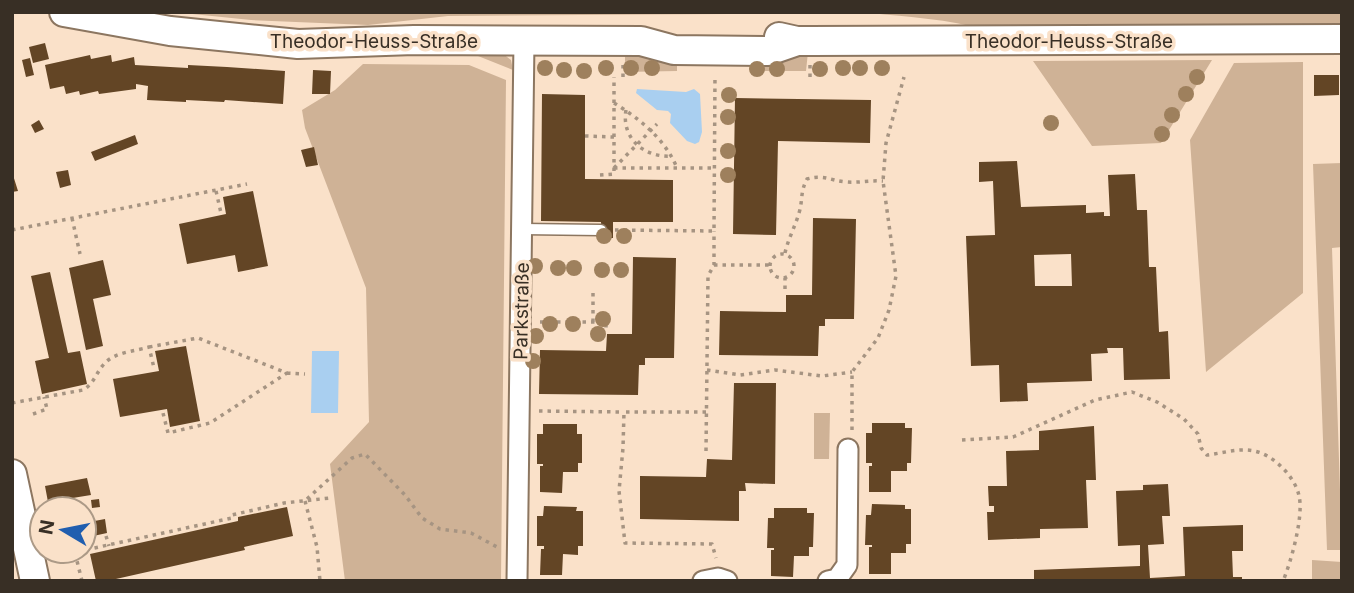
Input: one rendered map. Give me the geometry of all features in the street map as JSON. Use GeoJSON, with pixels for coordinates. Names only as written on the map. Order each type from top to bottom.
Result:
{"type":"FeatureCollection","features":[{"type":"Feature","properties":{"kind":"street","name":"Theodor-Heuss-Straße"},"geometry":{"type":"LineString","coordinates":[[64,12],[170,32],[298,44],[414,40],[645,41],[674,50],[768,51],[797,41],[1342,39]]}},
{"type":"Feature","properties":{"kind":"street","name":"Parkstraße"},"geometry":{"type":"LineString","coordinates":[[517,581],[524,41]]}},
{"type":"Feature","properties":{"kind":"street"},"geometry":{"type":"LineString","coordinates":[[828,581],[837,579],[847,565],[848,449]]}},
{"type":"Feature","properties":{"kind":"street"},"geometry":{"type":"LineString","coordinates":[[12,474],[33,571]]}},
{"type":"Feature","properties":{"kind":"lane"},"geometry":{"type":"LineString","coordinates":[[522,229],[601,230]]}},
{"type":"Feature","properties":{"kind":"path"},"geometry":{"type":"LineString","coordinates":[[706,451],[708,276],[714,265],[715,75]]}},
{"type":"Feature","properties":{"kind":"path"},"geometry":{"type":"LineString","coordinates":[[600,175],[614,174],[614,77]]}},
{"type":"Feature","properties":{"kind":"path"},"geometry":{"type":"LineString","coordinates":[[848,449],[852,441],[852,372],[878,338],[889,310],[896,276],[894,249],[883,198],[883,181],[886,143],[904,77]]}},
{"type":"Feature","properties":{"kind":"path"},"geometry":{"type":"LineString","coordinates":[[614,103],[651,130],[672,156],[677,168]]}},
{"type":"Feature","properties":{"kind":"path"},"geometry":{"type":"LineString","coordinates":[[626,110],[624,121],[627,133],[636,145],[661,157],[672,156]]}},
{"type":"Feature","properties":{"kind":"path"},"geometry":{"type":"LineString","coordinates":[[614,168],[657,124]]}},
{"type":"Feature","properties":{"kind":"path"},"geometry":{"type":"LineString","coordinates":[[585,135],[614,136]]}},
{"type":"Feature","properties":{"kind":"path"},"geometry":{"type":"LineString","coordinates":[[614,168],[715,168]]}},
{"type":"Feature","properties":{"kind":"path"},"geometry":{"type":"LineString","coordinates":[[785,253],[789,235],[799,215],[801,189],[807,179],[818,176],[848,182],[883,181]]}},
{"type":"Feature","properties":{"kind":"path"},"geometry":{"type":"LineString","coordinates":[[12,230],[247,184]]}},
{"type":"Feature","properties":{"kind":"path"},"geometry":{"type":"LineString","coordinates":[[216,190],[221,213]]}},
{"type":"Feature","properties":{"kind":"path"},"geometry":{"type":"LineString","coordinates":[[72,218],[80,254]]}},
{"type":"Feature","properties":{"kind":"path"},"geometry":{"type":"LineString","coordinates":[[613,230],[714,231]]}},
{"type":"Feature","properties":{"kind":"path"},"geometry":{"type":"LineString","coordinates":[[785,253],[793,259],[795,265],[793,272],[780,278],[772,273],[770,265],[773,257],[785,253]]}},
{"type":"Feature","properties":{"kind":"path"},"geometry":{"type":"LineString","coordinates":[[714,265],[770,265]]}},
{"type":"Feature","properties":{"kind":"path"},"geometry":{"type":"LineString","coordinates":[[785,278],[785,289]]}},
{"type":"Feature","properties":{"kind":"path"},"geometry":{"type":"LineString","coordinates":[[593,290],[593,322]]}},
{"type":"Feature","properties":{"kind":"path"},"geometry":{"type":"LineString","coordinates":[[521,321],[606,322],[606,332]]}},
{"type":"Feature","properties":{"kind":"path"},"geometry":{"type":"LineString","coordinates":[[12,403],[83,390],[91,386],[106,362],[121,354],[198,338],[287,373],[305,374]]}},
{"type":"Feature","properties":{"kind":"path"},"geometry":{"type":"LineString","coordinates":[[149,347],[154,368]]}},
{"type":"Feature","properties":{"kind":"path"},"geometry":{"type":"LineString","coordinates":[[707,370],[740,375],[775,370],[822,376],[852,372]]}},
{"type":"Feature","properties":{"kind":"path"},"geometry":{"type":"LineString","coordinates":[[163,413],[168,433],[210,423],[287,373]]}},
{"type":"Feature","properties":{"kind":"path"},"geometry":{"type":"LineString","coordinates":[[962,440],[1013,437],[1095,400],[1132,391],[1157,402],[1184,419],[1198,433],[1201,448],[1207,455],[1236,449],[1261,453],[1286,471],[1299,496],[1298,527],[1290,566],[1283,581]]}},
{"type":"Feature","properties":{"kind":"path"},"geometry":{"type":"LineString","coordinates":[[33,414],[47,409],[44,397]]}},
{"type":"Feature","properties":{"kind":"path"},"geometry":{"type":"LineString","coordinates":[[519,411],[706,412]]}},
{"type":"Feature","properties":{"kind":"path"},"geometry":{"type":"LineString","coordinates":[[624,412],[619,491],[625,543],[712,544],[716,580]]}},
{"type":"Feature","properties":{"kind":"path"},"geometry":{"type":"LineString","coordinates":[[305,501],[352,458],[365,454],[405,495],[422,518],[440,529],[471,533],[502,550],[517,553]]}},
{"type":"Feature","properties":{"kind":"path"},"geometry":{"type":"LineString","coordinates":[[98,548],[232,519],[232,515],[330,498]]}},
{"type":"Feature","properties":{"kind":"path"},"geometry":{"type":"LineString","coordinates":[[305,501],[317,547],[320,581]]}},
{"type":"Feature","properties":{"kind":"path"},"geometry":{"type":"LineString","coordinates":[[106,536],[109,546]]}},
{"type":"Feature","properties":{"kind":"shaded area"},"geometry":{"type":"Polygon","coordinates":[[[173,12],[1342,12],[1342,28],[986,30],[943,21],[870,13],[448,16],[368,25],[251,20],[173,12]]]}},
{"type":"Feature","properties":{"kind":"shaded area"},"geometry":{"type":"Polygon","coordinates":[[[468,52],[502,53],[511,60],[513,70],[468,52]]]}},
{"type":"Feature","properties":{"kind":"shaded area"},"geometry":{"type":"Polygon","coordinates":[[[625,52],[677,64],[677,71],[625,72],[625,52]]]}},
{"type":"Feature","properties":{"kind":"shaded area"},"geometry":{"type":"Polygon","coordinates":[[[808,52],[806,71],[756,71],[756,64],[808,52]]]}},
{"type":"Feature","properties":{"kind":"shaded area"},"geometry":{"type":"Polygon","coordinates":[[[1212,60],[1161,143],[1092,146],[1033,61],[1212,60]]]}},
{"type":"Feature","properties":{"kind":"shaded area"},"geometry":{"type":"Polygon","coordinates":[[[1303,62],[1303,293],[1206,372],[1190,140],[1234,63],[1303,62]]]}},
{"type":"Feature","properties":{"kind":"shaded area"},"geometry":{"type":"Polygon","coordinates":[[[363,64],[469,65],[506,80],[501,581],[345,581],[330,464],[369,422],[366,288],[305,128],[302,110],[335,90],[363,64]]]}},
{"type":"Feature","properties":{"kind":"shaded area"},"geometry":{"type":"Polygon","coordinates":[[[1342,163],[1342,247],[1332,248],[1342,550],[1327,550],[1313,164],[1342,163]]]}},
{"type":"Feature","properties":{"kind":"shaded area"},"geometry":{"type":"Polygon","coordinates":[[[814,413],[830,413],[829,459],[814,459],[814,413]]]}},
{"type":"Feature","properties":{"kind":"shaded area"},"geometry":{"type":"Polygon","coordinates":[[[1312,560],[1342,562],[1342,581],[1312,581],[1312,560]]]}},
{"type":"Feature","properties":{"kind":"water"},"geometry":{"type":"Polygon","coordinates":[[[637,89],[686,92],[694,89],[700,94],[702,132],[699,142],[695,144],[687,141],[670,123],[671,114],[657,110],[636,93],[637,89]]]}},
{"type":"Feature","properties":{"kind":"water"},"geometry":{"type":"Polygon","coordinates":[[[312,351],[339,351],[338,413],[311,413],[312,351]]]}},
{"type":"Feature","properties":{"kind":"building"},"geometry":{"type":"Polygon","coordinates":[[[45,43],[49,59],[33,63],[29,47],[45,43]]]}},
{"type":"Feature","properties":{"kind":"building"},"geometry":{"type":"Polygon","coordinates":[[[90,55],[91,59],[111,55],[112,62],[134,57],[135,65],[188,68],[188,65],[285,71],[283,104],[225,100],[147,100],[148,86],[136,84],[136,89],[99,94],[98,91],[80,95],[79,91],[66,94],[64,86],[50,89],[45,65],[90,55]]]}},
{"type":"Feature","properties":{"kind":"building"},"geometry":{"type":"Polygon","coordinates":[[[30,58],[34,75],[26,77],[22,60],[30,58]]]}},
{"type":"Feature","properties":{"kind":"building"},"geometry":{"type":"Polygon","coordinates":[[[313,70],[331,71],[330,94],[312,94],[313,70]]]}},
{"type":"Feature","properties":{"kind":"building"},"geometry":{"type":"Polygon","coordinates":[[[1314,75],[1339,75],[1339,95],[1314,96],[1314,75]]]}},
{"type":"Feature","properties":{"kind":"building"},"geometry":{"type":"Polygon","coordinates":[[[542,94],[585,95],[585,179],[673,180],[673,222],[613,222],[613,238],[602,238],[601,222],[541,221],[542,94]]]}},
{"type":"Feature","properties":{"kind":"building"},"geometry":{"type":"Polygon","coordinates":[[[735,98],[871,100],[870,143],[778,141],[776,235],[733,234],[735,98]]]}},
{"type":"Feature","properties":{"kind":"building"},"geometry":{"type":"Polygon","coordinates":[[[39,120],[44,129],[35,133],[31,125],[39,120]]]}},
{"type":"Feature","properties":{"kind":"building"},"geometry":{"type":"Polygon","coordinates":[[[135,135],[138,144],[95,161],[91,152],[135,135]]]}},
{"type":"Feature","properties":{"kind":"building"},"geometry":{"type":"Polygon","coordinates":[[[314,147],[318,165],[306,167],[301,150],[314,147]]]}},
{"type":"Feature","properties":{"kind":"building"},"geometry":{"type":"Polygon","coordinates":[[[1017,161],[1021,207],[1086,205],[1086,213],[1104,212],[1104,216],[1110,216],[1108,175],[1135,174],[1137,210],[1147,210],[1149,267],[1156,267],[1159,332],[1168,331],[1170,379],[1124,380],[1123,348],[1107,348],[1108,353],[1091,354],[1092,381],[1027,383],[1028,401],[1000,402],[999,365],[971,366],[966,236],[995,235],[993,181],[979,182],[979,162],[1017,161]],[[1071,254],[1034,255],[1035,286],[1072,286],[1071,254]]]}},
{"type":"Feature","properties":{"kind":"building"},"geometry":{"type":"Polygon","coordinates":[[[68,170],[71,185],[60,188],[56,172],[68,170]]]}},
{"type":"Feature","properties":{"kind":"building"},"geometry":{"type":"Polygon","coordinates":[[[12,172],[18,191],[12,192],[12,172]]]}},
{"type":"Feature","properties":{"kind":"building"},"geometry":{"type":"Polygon","coordinates":[[[253,191],[268,266],[238,272],[235,255],[187,264],[179,224],[226,214],[223,197],[253,191]]]}},
{"type":"Feature","properties":{"kind":"building"},"geometry":{"type":"Polygon","coordinates":[[[813,218],[856,219],[854,319],[825,319],[825,326],[819,326],[818,356],[719,355],[720,311],[786,312],[786,295],[812,295],[813,218]]]}},
{"type":"Feature","properties":{"kind":"building"},"geometry":{"type":"Polygon","coordinates":[[[633,257],[676,258],[674,358],[645,358],[645,365],[639,365],[638,395],[539,394],[540,350],[606,351],[607,334],[632,334],[633,257]]]}},
{"type":"Feature","properties":{"kind":"building"},"geometry":{"type":"Polygon","coordinates":[[[103,260],[111,295],[93,299],[103,346],[86,350],[69,268],[103,260]]]}},
{"type":"Feature","properties":{"kind":"building"},"geometry":{"type":"Polygon","coordinates":[[[50,272],[68,353],[80,351],[87,384],[42,394],[35,361],[49,358],[31,276],[50,272]]]}},
{"type":"Feature","properties":{"kind":"building"},"geometry":{"type":"Polygon","coordinates":[[[186,346],[200,421],[170,427],[167,409],[120,417],[113,379],[159,371],[155,351],[186,346]]]}},
{"type":"Feature","properties":{"kind":"building"},"geometry":{"type":"Polygon","coordinates":[[[734,383],[776,383],[775,484],[745,483],[746,491],[739,491],[739,521],[640,519],[640,476],[706,477],[707,459],[732,460],[734,383]]]}},
{"type":"Feature","properties":{"kind":"building"},"geometry":{"type":"Polygon","coordinates":[[[872,423],[905,423],[905,428],[912,428],[911,463],[907,463],[907,471],[891,471],[891,492],[869,492],[869,466],[872,466],[872,463],[866,463],[866,433],[872,433],[872,423]]]}},
{"type":"Feature","properties":{"kind":"building"},"geometry":{"type":"Polygon","coordinates":[[[543,424],[577,424],[577,434],[582,434],[582,463],[578,463],[578,472],[563,472],[562,493],[540,492],[540,466],[543,464],[537,464],[537,434],[543,434],[543,424]]]}},
{"type":"Feature","properties":{"kind":"building"},"geometry":{"type":"Polygon","coordinates":[[[1094,426],[1096,480],[1086,480],[1088,528],[1040,529],[1040,538],[988,540],[987,512],[994,512],[994,506],[989,506],[988,486],[1007,486],[1006,451],[1039,450],[1039,431],[1094,426]]]}},
{"type":"Feature","properties":{"kind":"building"},"geometry":{"type":"Polygon","coordinates":[[[87,478],[91,495],[47,495],[45,486],[87,478]]]}},
{"type":"Feature","properties":{"kind":"building"},"geometry":{"type":"Polygon","coordinates":[[[1168,484],[1170,516],[1162,516],[1164,544],[1148,545],[1150,578],[1185,576],[1183,527],[1243,525],[1243,551],[1232,551],[1233,577],[1242,577],[1242,581],[1034,581],[1034,570],[1140,566],[1140,545],[1118,546],[1116,491],[1143,490],[1143,485],[1168,484]]]}},
{"type":"Feature","properties":{"kind":"building"},"geometry":{"type":"Polygon","coordinates":[[[872,504],[905,505],[905,509],[911,509],[911,544],[906,544],[906,553],[891,553],[891,574],[869,574],[869,547],[872,545],[865,545],[866,515],[871,515],[872,504]]]}},
{"type":"Feature","properties":{"kind":"building"},"geometry":{"type":"Polygon","coordinates":[[[544,506],[577,507],[576,511],[583,511],[583,546],[578,546],[578,555],[563,554],[562,575],[540,575],[541,549],[544,549],[544,546],[537,546],[537,516],[543,516],[544,506]]]}},
{"type":"Feature","properties":{"kind":"building"},"geometry":{"type":"Polygon","coordinates":[[[287,507],[293,536],[244,547],[245,550],[107,581],[96,581],[92,565],[98,565],[98,552],[238,521],[238,517],[287,507]]]}},
{"type":"Feature","properties":{"kind":"building"},"geometry":{"type":"Polygon","coordinates":[[[774,508],[807,508],[807,513],[814,513],[813,547],[809,547],[809,556],[794,556],[793,577],[771,576],[771,550],[774,548],[767,548],[768,518],[774,518],[774,508]]]}},
{"type":"Feature","properties":{"kind":"building"},"geometry":{"type":"Polygon","coordinates":[[[105,519],[107,533],[98,535],[98,520],[105,519]]]}}]}
